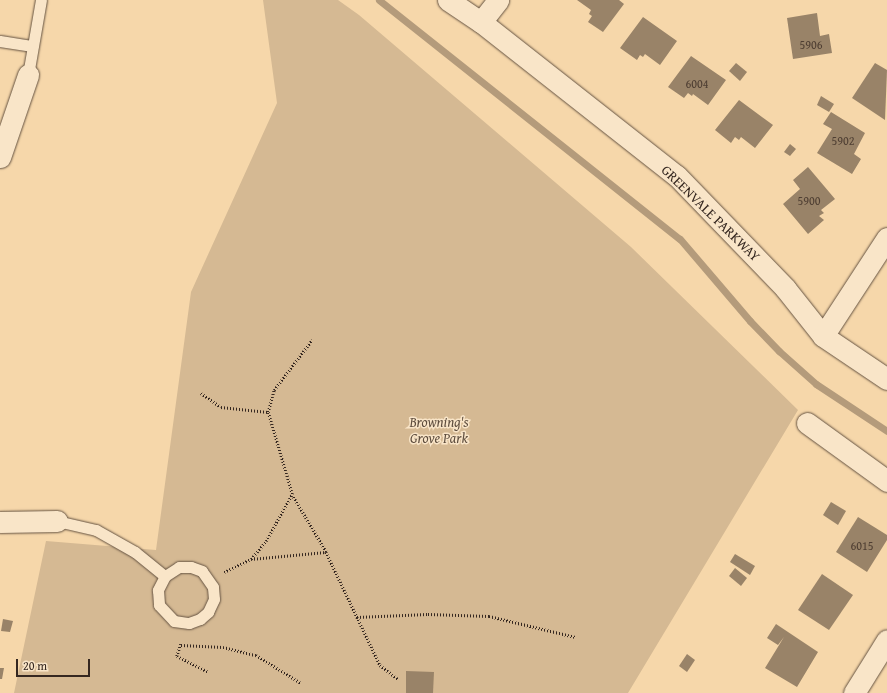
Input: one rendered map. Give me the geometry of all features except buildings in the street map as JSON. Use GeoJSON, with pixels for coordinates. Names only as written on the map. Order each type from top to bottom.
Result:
{"type":"FeatureCollection","features":[{"type":"Feature","properties":{"kind":"street","name":"GREENVALE PARKWAY"},"geometry":{"type":"LineString","coordinates":[[448,0],[481,22],[677,176],[785,288],[823,336],[887,379]]}},
{"type":"Feature","properties":{"kind":"street"},"geometry":{"type":"LineString","coordinates":[[481,22],[498,0]]}},
{"type":"Feature","properties":{"kind":"street"},"geometry":{"type":"LineString","coordinates":[[0,157],[28,75]]}},
{"type":"Feature","properties":{"kind":"street"},"geometry":{"type":"LineString","coordinates":[[823,336],[887,238]]}},
{"type":"Feature","properties":{"kind":"street"},"geometry":{"type":"LineString","coordinates":[[807,423],[887,480]]}},
{"type":"Feature","properties":{"kind":"street"},"geometry":{"type":"LineString","coordinates":[[0,522],[56,521]]}},
{"type":"Feature","properties":{"kind":"street"},"geometry":{"type":"LineString","coordinates":[[854,693],[887,640]]}},
{"type":"Feature","properties":{"kind":"lane"},"geometry":{"type":"LineString","coordinates":[[28,75],[41,0]]}},
{"type":"Feature","properties":{"kind":"lane"},"geometry":{"type":"LineString","coordinates":[[0,41],[33,46]]}},
{"type":"Feature","properties":{"kind":"lane"},"geometry":{"type":"LineString","coordinates":[[56,521],[96,530],[135,552],[165,576]]}},
{"type":"Feature","properties":{"kind":"lane"},"geometry":{"type":"LineString","coordinates":[[179,567],[192,567],[202,571],[209,578],[213,587],[214,600],[208,612],[200,619],[189,623],[174,620],[165,614],[159,605],[158,590],[165,576],[179,567]]}},
{"type":"Feature","properties":{"kind":"path"},"geometry":{"type":"LineString","coordinates":[[312,340],[274,390],[268,412],[292,494],[326,552],[380,665],[398,680]]}},
{"type":"Feature","properties":{"kind":"path"},"geometry":{"type":"LineString","coordinates":[[201,393],[221,407],[268,412]]}},
{"type":"Feature","properties":{"kind":"path"},"geometry":{"type":"LineString","coordinates":[[251,559],[266,541],[292,494]]}},
{"type":"Feature","properties":{"kind":"path"},"geometry":{"type":"LineString","coordinates":[[209,578],[251,559],[326,552]]}},
{"type":"Feature","properties":{"kind":"path"},"geometry":{"type":"LineString","coordinates":[[357,617],[428,614],[489,616],[575,637]]}},
{"type":"Feature","properties":{"kind":"path"},"geometry":{"type":"LineString","coordinates":[[189,623],[177,656],[208,672]]}},
{"type":"Feature","properties":{"kind":"path"},"geometry":{"type":"LineString","coordinates":[[181,645],[223,647],[256,655],[301,683]]}},
{"type":"Feature","properties":{"kind":"green space","name":"Browning's Grove Park"},"geometry":{"type":"Polygon","coordinates":[[[263,0],[338,0],[359,15],[631,247],[798,410],[628,693],[14,693],[46,541],[156,550],[191,292],[277,103],[263,0]]]}},
{"type":"Feature","properties":{"kind":"waterway"},"geometry":{"type":"LineString","coordinates":[[379,0],[680,239],[750,321],[779,351],[816,384],[887,431]]}}]}
